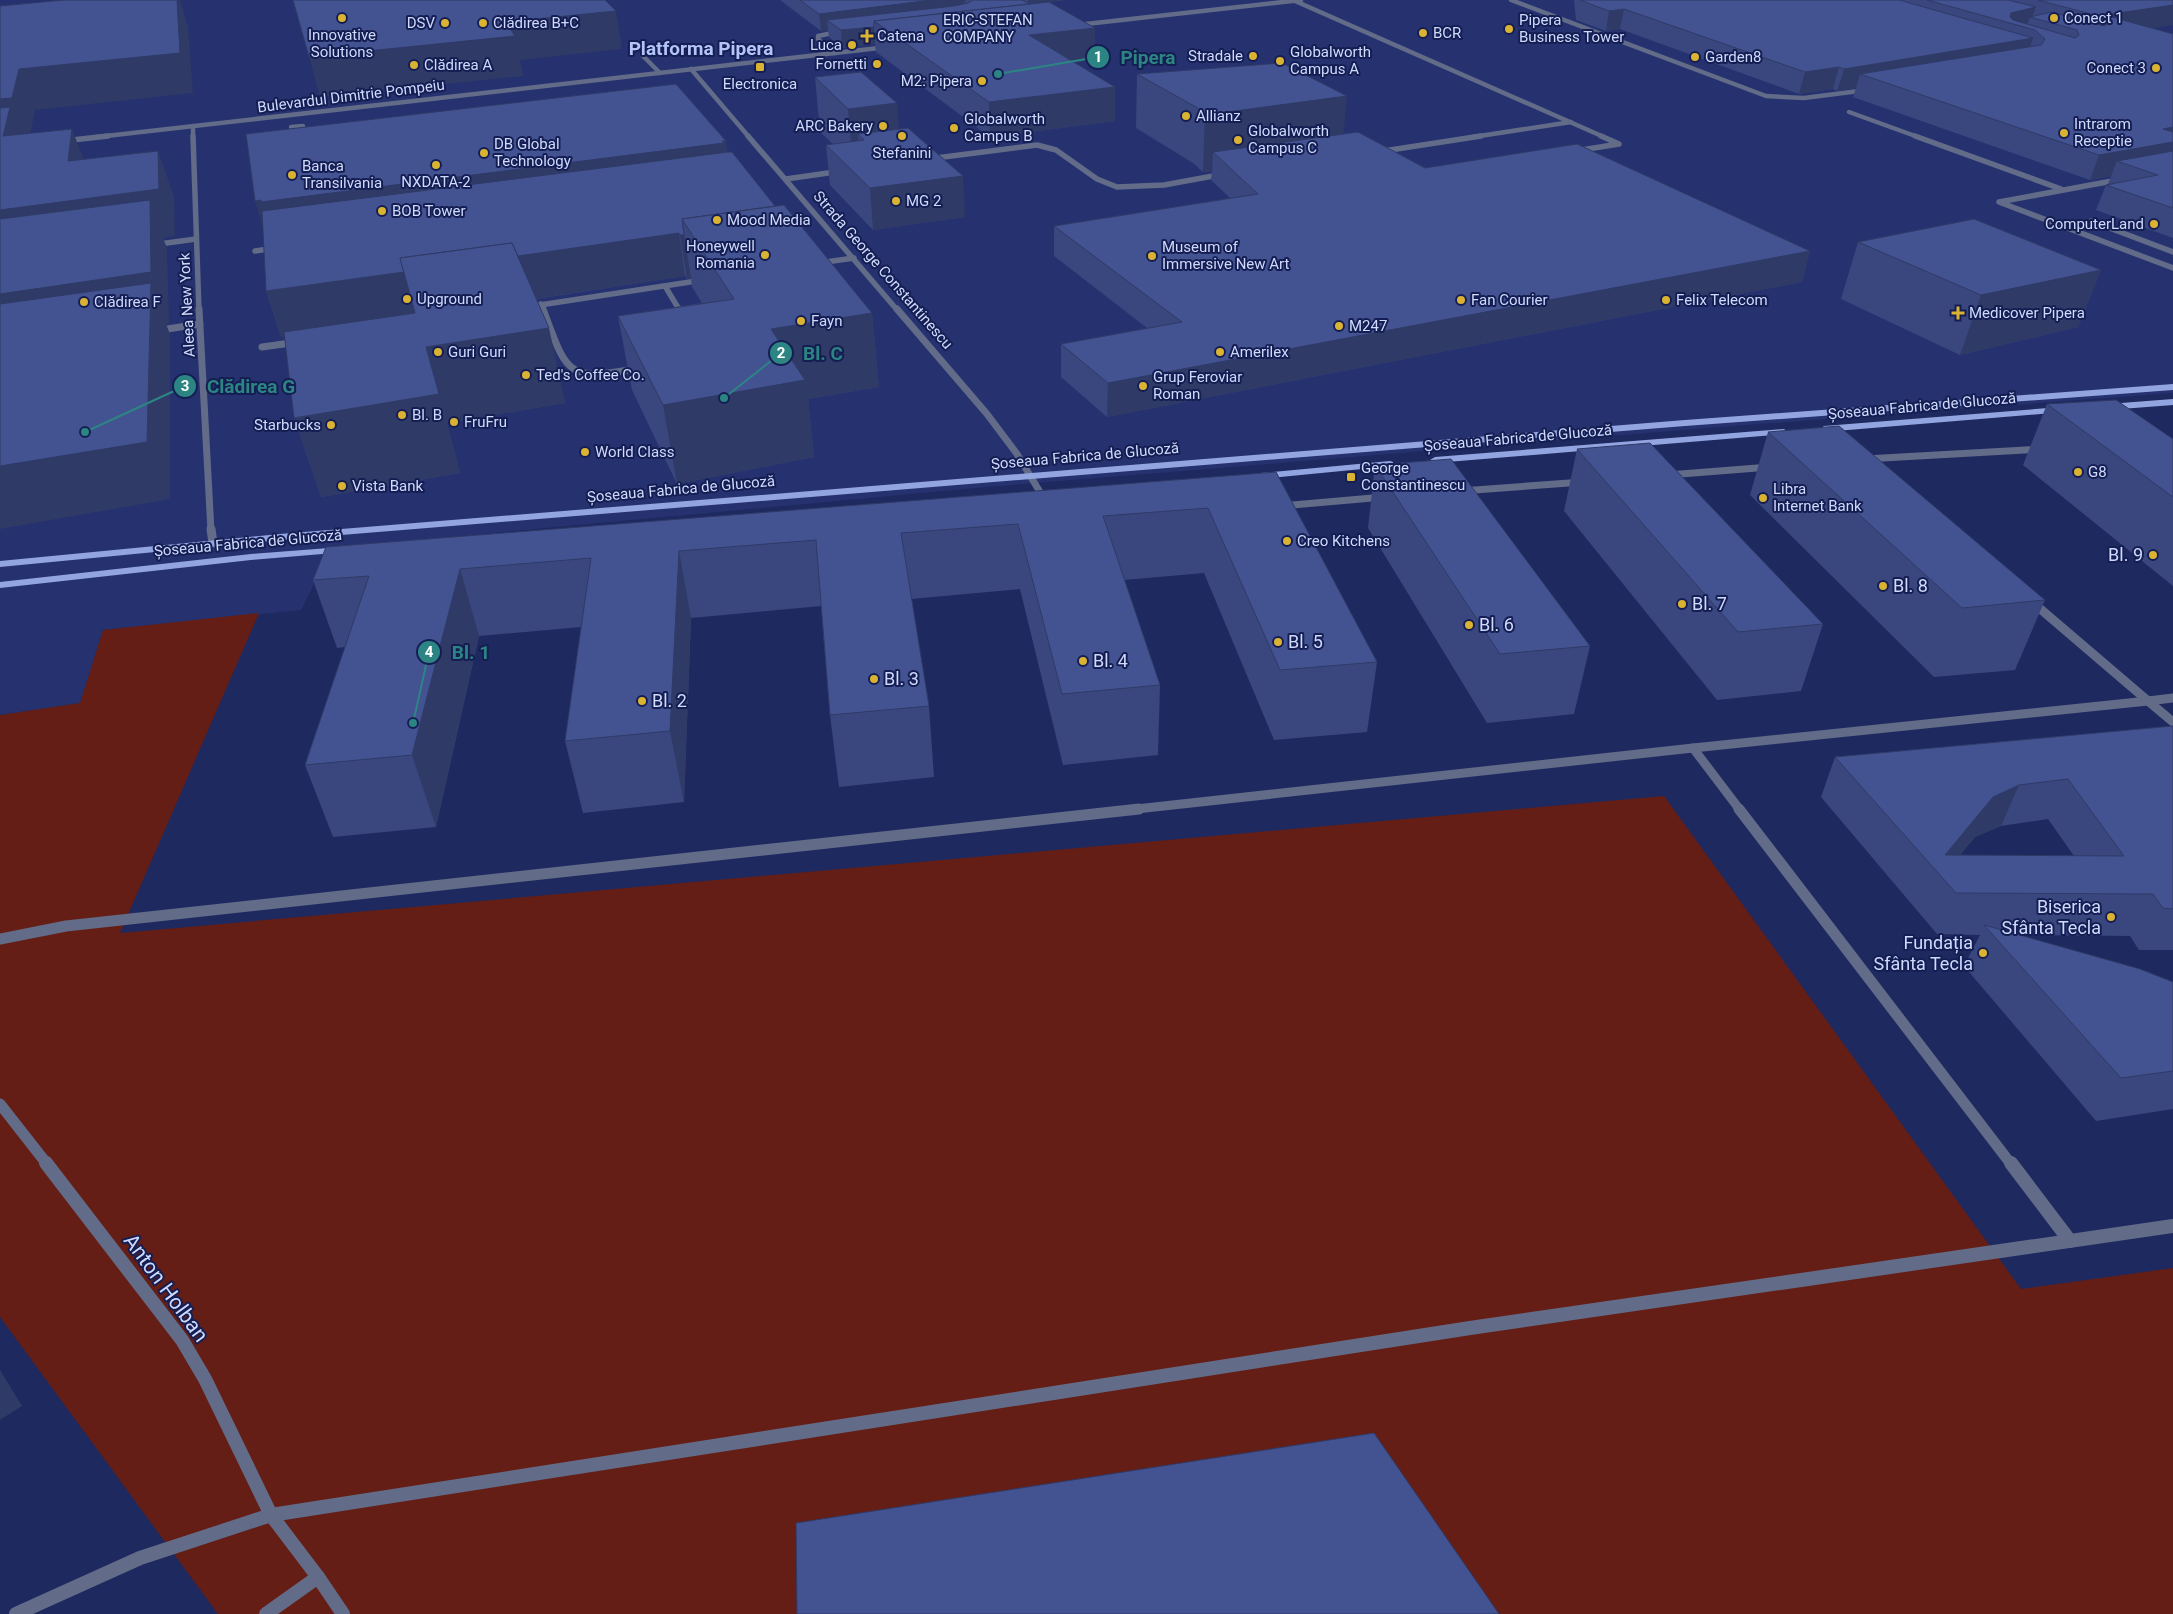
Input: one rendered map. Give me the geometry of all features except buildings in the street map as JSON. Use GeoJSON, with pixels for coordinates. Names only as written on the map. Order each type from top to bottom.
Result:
{"type":"FeatureCollection","features":[{"type":"Feature","properties":{"kind":"main road","name":"Șoseaua Fabrica de Glucoză"},"geometry":{"type":"LineString","coordinates":[[0,564],[214,543],[1031,476],[1719,420],[2173,387]]}},
{"type":"Feature","properties":{"kind":"main road"},"geometry":{"type":"LineString","coordinates":[[2095,408],[2173,402]]}},
{"type":"Feature","properties":{"kind":"main road","name":"Șoseaua Fabrica de Glucoză"},"geometry":{"type":"LineString","coordinates":[[1809,430],[2067,410]]}},
{"type":"Feature","properties":{"kind":"main road","name":"Șoseaua Fabrica de Glucoză"},"geometry":{"type":"LineString","coordinates":[[1425,461],[1790,431]]}},
{"type":"Feature","properties":{"kind":"main road"},"geometry":{"type":"LineString","coordinates":[[1248,477],[1396,463]]}},
{"type":"Feature","properties":{"kind":"main road","name":"Șoseaua Fabrica de Glucoză"},"geometry":{"type":"LineString","coordinates":[[0,584],[251,557],[350,550]]}},
{"type":"Feature","properties":{"kind":"street"},"geometry":{"type":"LineString","coordinates":[[1070,26],[1301,0]]}},
{"type":"Feature","properties":{"kind":"street"},"geometry":{"type":"LineString","coordinates":[[1511,0],[1766,96],[1808,100],[1876,89]]}},
{"type":"Feature","properties":{"kind":"street"},"geometry":{"type":"LineString","coordinates":[[1295,1],[1619,144],[1570,151]]}},
{"type":"Feature","properties":{"kind":"street"},"geometry":{"type":"LineString","coordinates":[[834,53],[818,39],[818,36],[848,31]]}},
{"type":"Feature","properties":{"kind":"street","name":"Bulevardul Dimitrie Pompeiu"},"geometry":{"type":"LineString","coordinates":[[58,142],[893,46]]}},
{"type":"Feature","properties":{"kind":"street"},"geometry":{"type":"LineString","coordinates":[[642,55],[660,73]]}},
{"type":"Feature","properties":{"kind":"street","name":"Strada George Constantinescu"},"geometry":{"type":"LineString","coordinates":[[690,70],[992,420],[1044,497]]}},
{"type":"Feature","properties":{"kind":"street"},"geometry":{"type":"LineString","coordinates":[[1849,112],[2063,190]]}},
{"type":"Feature","properties":{"kind":"street"},"geometry":{"type":"LineString","coordinates":[[294,115],[297,126]]}},
{"type":"Feature","properties":{"kind":"street"},"geometry":{"type":"LineString","coordinates":[[1374,152],[1571,122]]}},
{"type":"Feature","properties":{"kind":"street","name":"Aleea New York"},"geometry":{"type":"LineString","coordinates":[[193,126],[196,240],[209,518],[214,543]]}},
{"type":"Feature","properties":{"kind":"street"},"geometry":{"type":"LineString","coordinates":[[925,160],[1037,145],[1053,147],[1104,183],[1115,186],[1137,188],[1226,174]]}},
{"type":"Feature","properties":{"kind":"street"},"geometry":{"type":"LineString","coordinates":[[786,179],[846,171]]}},
{"type":"Feature","properties":{"kind":"street"},"geometry":{"type":"LineString","coordinates":[[2127,178],[1999,202],[2173,268]]}},
{"type":"Feature","properties":{"kind":"street"},"geometry":{"type":"LineString","coordinates":[[2091,221],[2173,252]]}},
{"type":"Feature","properties":{"kind":"street"},"geometry":{"type":"LineString","coordinates":[[147,246],[196,240]]}},
{"type":"Feature","properties":{"kind":"street"},"geometry":{"type":"LineString","coordinates":[[255,251],[284,247]]}},
{"type":"Feature","properties":{"kind":"street"},"geometry":{"type":"LineString","coordinates":[[810,265],[854,258]]}},
{"type":"Feature","properties":{"kind":"street"},"geometry":{"type":"LineString","coordinates":[[522,308],[714,279]]}},
{"type":"Feature","properties":{"kind":"street"},"geometry":{"type":"LineString","coordinates":[[665,286],[690,326]]}},
{"type":"Feature","properties":{"kind":"street"},"geometry":{"type":"LineString","coordinates":[[542,304],[565,363],[576,372],[601,374],[646,367]]}},
{"type":"Feature","properties":{"kind":"street"},"geometry":{"type":"LineString","coordinates":[[143,333],[200,324]]}},
{"type":"Feature","properties":{"kind":"street"},"geometry":{"type":"LineString","coordinates":[[262,347],[310,340]]}},
{"type":"Feature","properties":{"kind":"street"},"geometry":{"type":"LineString","coordinates":[[1829,428],[1842,439]]}},
{"type":"Feature","properties":{"kind":"street"},"geometry":{"type":"LineString","coordinates":[[1872,466],[1860,458],[2055,448]]}},
{"type":"Feature","properties":{"kind":"street"},"geometry":{"type":"LineString","coordinates":[[1656,476],[1775,466]]}},
{"type":"Feature","properties":{"kind":"street"},"geometry":{"type":"LineString","coordinates":[[1447,492],[1596,481]]}},
{"type":"Feature","properties":{"kind":"street"},"geometry":{"type":"LineString","coordinates":[[1268,507],[1398,496]]}},
{"type":"Feature","properties":{"kind":"street"},"geometry":{"type":"LineString","coordinates":[[2021,593],[2173,722]]}},
{"type":"Feature","properties":{"kind":"street"},"geometry":{"type":"LineString","coordinates":[[0,939],[66,926],[1693,748],[2173,698]]}},
{"type":"Feature","properties":{"kind":"street"},"geometry":{"type":"LineString","coordinates":[[1693,748],[2070,1241]]}},
{"type":"Feature","properties":{"kind":"street","name":"Anton Holban"},"geometry":{"type":"LineString","coordinates":[[0,1104],[182,1340],[205,1379],[270,1514],[318,1576],[343,1614]]}},
{"type":"Feature","properties":{"kind":"street"},"geometry":{"type":"LineString","coordinates":[[16,1614],[140,1558],[270,1514],[1470,1328],[2173,1226]]}},
{"type":"Feature","properties":{"kind":"street"},"geometry":{"type":"LineString","coordinates":[[266,1614],[318,1576]]}},
{"type":"Feature","properties":{"kind":"shaded area"},"geometry":{"type":"Polygon","coordinates":[[[0,0],[2173,0],[2173,393],[1708,428],[986,487],[332,548],[301,610],[103,630],[80,703],[0,715],[0,0]]]}},
{"type":"Feature","properties":{"kind":"shaded area"},"geometry":{"type":"Polygon","coordinates":[[[259,613],[120,933],[1664,796],[2021,1289],[2173,1268],[2173,1614],[218,1614],[0,1317],[0,715],[80,703],[103,630],[259,613]]]}},
{"type":"Feature","properties":{"kind":"place","name":"Innovative Solutions"},"geometry":{"type":"Point","coordinates":[342,18]}},
{"type":"Feature","properties":{"kind":"place","name":"Conect 1"},"geometry":{"type":"Point","coordinates":[2054,18]}},
{"type":"Feature","properties":{"kind":"place","name":"DSV"},"geometry":{"type":"Point","coordinates":[445,23]}},
{"type":"Feature","properties":{"kind":"place","name":"Clădirea B+C"},"geometry":{"type":"Point","coordinates":[483,23]}},
{"type":"Feature","properties":{"kind":"place","name":"ERIC-STEFAN COMPANY"},"geometry":{"type":"Point","coordinates":[933,29]}},
{"type":"Feature","properties":{"kind":"place","name":"Pipera Business Tower"},"geometry":{"type":"Point","coordinates":[1509,29]}},
{"type":"Feature","properties":{"kind":"place","name":"BCR"},"geometry":{"type":"Point","coordinates":[1423,33]}},
{"type":"Feature","properties":{"kind":"place","name":"Catena"},"geometry":{"type":"Point","coordinates":[867,36]}},
{"type":"Feature","properties":{"kind":"place","name":"Luca"},"geometry":{"type":"Point","coordinates":[852,45]}},
{"type":"Feature","properties":{"kind":"place","name":"Stradale"},"geometry":{"type":"Point","coordinates":[1253,56]}},
{"type":"Feature","properties":{"kind":"place","name":"Garden8"},"geometry":{"type":"Point","coordinates":[1695,57]}},
{"type":"Feature","properties":{"kind":"place","name":"Globalworth Campus A"},"geometry":{"type":"Point","coordinates":[1280,61]}},
{"type":"Feature","properties":{"kind":"place","name":"Fornetti"},"geometry":{"type":"Point","coordinates":[877,64]}},
{"type":"Feature","properties":{"kind":"place","name":"Clădirea A"},"geometry":{"type":"Point","coordinates":[414,65]}},
{"type":"Feature","properties":{"kind":"place","name":"Electronica"},"geometry":{"type":"Point","coordinates":[760,67]}},
{"type":"Feature","properties":{"kind":"place","name":"Conect 3"},"geometry":{"type":"Point","coordinates":[2156,68]}},
{"type":"Feature","properties":{"kind":"place","name":"Pipera"},"geometry":{"type":"Point","coordinates":[998,74]}},
{"type":"Feature","properties":{"kind":"place","name":"M2: Pipera"},"geometry":{"type":"Point","coordinates":[982,81]}},
{"type":"Feature","properties":{"kind":"place","name":"Allianz"},"geometry":{"type":"Point","coordinates":[1186,116]}},
{"type":"Feature","properties":{"kind":"place","name":"ARC Bakery"},"geometry":{"type":"Point","coordinates":[883,126]}},
{"type":"Feature","properties":{"kind":"place","name":"Globalworth Campus B"},"geometry":{"type":"Point","coordinates":[954,128]}},
{"type":"Feature","properties":{"kind":"place","name":"Intrarom Receptie"},"geometry":{"type":"Point","coordinates":[2064,133]}},
{"type":"Feature","properties":{"kind":"place","name":"Stefanini"},"geometry":{"type":"Point","coordinates":[902,136]}},
{"type":"Feature","properties":{"kind":"place","name":"Globalworth Campus C"},"geometry":{"type":"Point","coordinates":[1238,140]}},
{"type":"Feature","properties":{"kind":"place","name":"DB Global Technology"},"geometry":{"type":"Point","coordinates":[484,153]}},
{"type":"Feature","properties":{"kind":"place","name":"NXDATA-2"},"geometry":{"type":"Point","coordinates":[436,165]}},
{"type":"Feature","properties":{"kind":"place","name":"Banca Transilvania"},"geometry":{"type":"Point","coordinates":[292,175]}},
{"type":"Feature","properties":{"kind":"place","name":"MG 2"},"geometry":{"type":"Point","coordinates":[896,201]}},
{"type":"Feature","properties":{"kind":"place","name":"BOB Tower"},"geometry":{"type":"Point","coordinates":[382,211]}},
{"type":"Feature","properties":{"kind":"place","name":"Mood Media"},"geometry":{"type":"Point","coordinates":[717,220]}},
{"type":"Feature","properties":{"kind":"place","name":"ComputerLand"},"geometry":{"type":"Point","coordinates":[2154,224]}},
{"type":"Feature","properties":{"kind":"place","name":"Honeywell Romania"},"geometry":{"type":"Point","coordinates":[765,255]}},
{"type":"Feature","properties":{"kind":"place","name":"Museum of Immersive New Art"},"geometry":{"type":"Point","coordinates":[1152,256]}},
{"type":"Feature","properties":{"kind":"place","name":"Upground"},"geometry":{"type":"Point","coordinates":[407,299]}},
{"type":"Feature","properties":{"kind":"place","name":"Fan Courier"},"geometry":{"type":"Point","coordinates":[1461,300]}},
{"type":"Feature","properties":{"kind":"place","name":"Felix Telecom"},"geometry":{"type":"Point","coordinates":[1666,300]}},
{"type":"Feature","properties":{"kind":"place","name":"Clădirea F"},"geometry":{"type":"Point","coordinates":[84,302]}},
{"type":"Feature","properties":{"kind":"place","name":"Medicover Pipera"},"geometry":{"type":"Point","coordinates":[1958,313]}},
{"type":"Feature","properties":{"kind":"place","name":"Fayn"},"geometry":{"type":"Point","coordinates":[801,321]}},
{"type":"Feature","properties":{"kind":"place","name":"M247"},"geometry":{"type":"Point","coordinates":[1339,326]}},
{"type":"Feature","properties":{"kind":"place","name":"Guri Guri"},"geometry":{"type":"Point","coordinates":[438,352]}},
{"type":"Feature","properties":{"kind":"place","name":"Amerilex"},"geometry":{"type":"Point","coordinates":[1220,352]}},
{"type":"Feature","properties":{"kind":"place","name":"Ted's Coffee Co."},"geometry":{"type":"Point","coordinates":[526,375]}},
{"type":"Feature","properties":{"kind":"place","name":"Grup Feroviar Roman"},"geometry":{"type":"Point","coordinates":[1143,386]}},
{"type":"Feature","properties":{"kind":"place","name":"Bl. C"},"geometry":{"type":"Point","coordinates":[724,398]}},
{"type":"Feature","properties":{"kind":"place","name":"Bl. B"},"geometry":{"type":"Point","coordinates":[402,415]}},
{"type":"Feature","properties":{"kind":"place","name":"FruFru"},"geometry":{"type":"Point","coordinates":[454,422]}},
{"type":"Feature","properties":{"kind":"place","name":"Starbucks"},"geometry":{"type":"Point","coordinates":[331,425]}},
{"type":"Feature","properties":{"kind":"place","name":"Clădirea G"},"geometry":{"type":"Point","coordinates":[85,432]}},
{"type":"Feature","properties":{"kind":"place","name":"World Class"},"geometry":{"type":"Point","coordinates":[585,452]}},
{"type":"Feature","properties":{"kind":"place","name":"G8"},"geometry":{"type":"Point","coordinates":[2078,472]}},
{"type":"Feature","properties":{"kind":"place","name":"George Constantinescu"},"geometry":{"type":"Point","coordinates":[1351,477]}},
{"type":"Feature","properties":{"kind":"place","name":"Vista Bank"},"geometry":{"type":"Point","coordinates":[342,486]}},
{"type":"Feature","properties":{"kind":"place","name":"Libra Internet Bank"},"geometry":{"type":"Point","coordinates":[1763,498]}},
{"type":"Feature","properties":{"kind":"place","name":"Creo Kitchens"},"geometry":{"type":"Point","coordinates":[1287,541]}},
{"type":"Feature","properties":{"kind":"place","name":"Bl. 9"},"geometry":{"type":"Point","coordinates":[2153,555]}},
{"type":"Feature","properties":{"kind":"place","name":"Bl. 8"},"geometry":{"type":"Point","coordinates":[1883,586]}},
{"type":"Feature","properties":{"kind":"place","name":"Bl. 7"},"geometry":{"type":"Point","coordinates":[1682,604]}},
{"type":"Feature","properties":{"kind":"place","name":"Bl. 6"},"geometry":{"type":"Point","coordinates":[1469,625]}},
{"type":"Feature","properties":{"kind":"place","name":"Bl. 5"},"geometry":{"type":"Point","coordinates":[1278,642]}},
{"type":"Feature","properties":{"kind":"place","name":"Bl. 4"},"geometry":{"type":"Point","coordinates":[1083,661]}},
{"type":"Feature","properties":{"kind":"place","name":"Bl. 3"},"geometry":{"type":"Point","coordinates":[874,679]}},
{"type":"Feature","properties":{"kind":"place","name":"Bl. 2"},"geometry":{"type":"Point","coordinates":[642,701]}},
{"type":"Feature","properties":{"kind":"place","name":"Bl. 1"},"geometry":{"type":"Point","coordinates":[413,723]}},
{"type":"Feature","properties":{"kind":"place","name":"Biserica Sfânta Tecla"},"geometry":{"type":"Point","coordinates":[2111,917]}},
{"type":"Feature","properties":{"kind":"place","name":"Fundația Sfânta Tecla"},"geometry":{"type":"Point","coordinates":[1983,953]}},
{"type":"Feature","properties":{"kind":"district","name":"Platforma Pipera"},"geometry":{"type":"Point","coordinates":[701,48]}}]}
